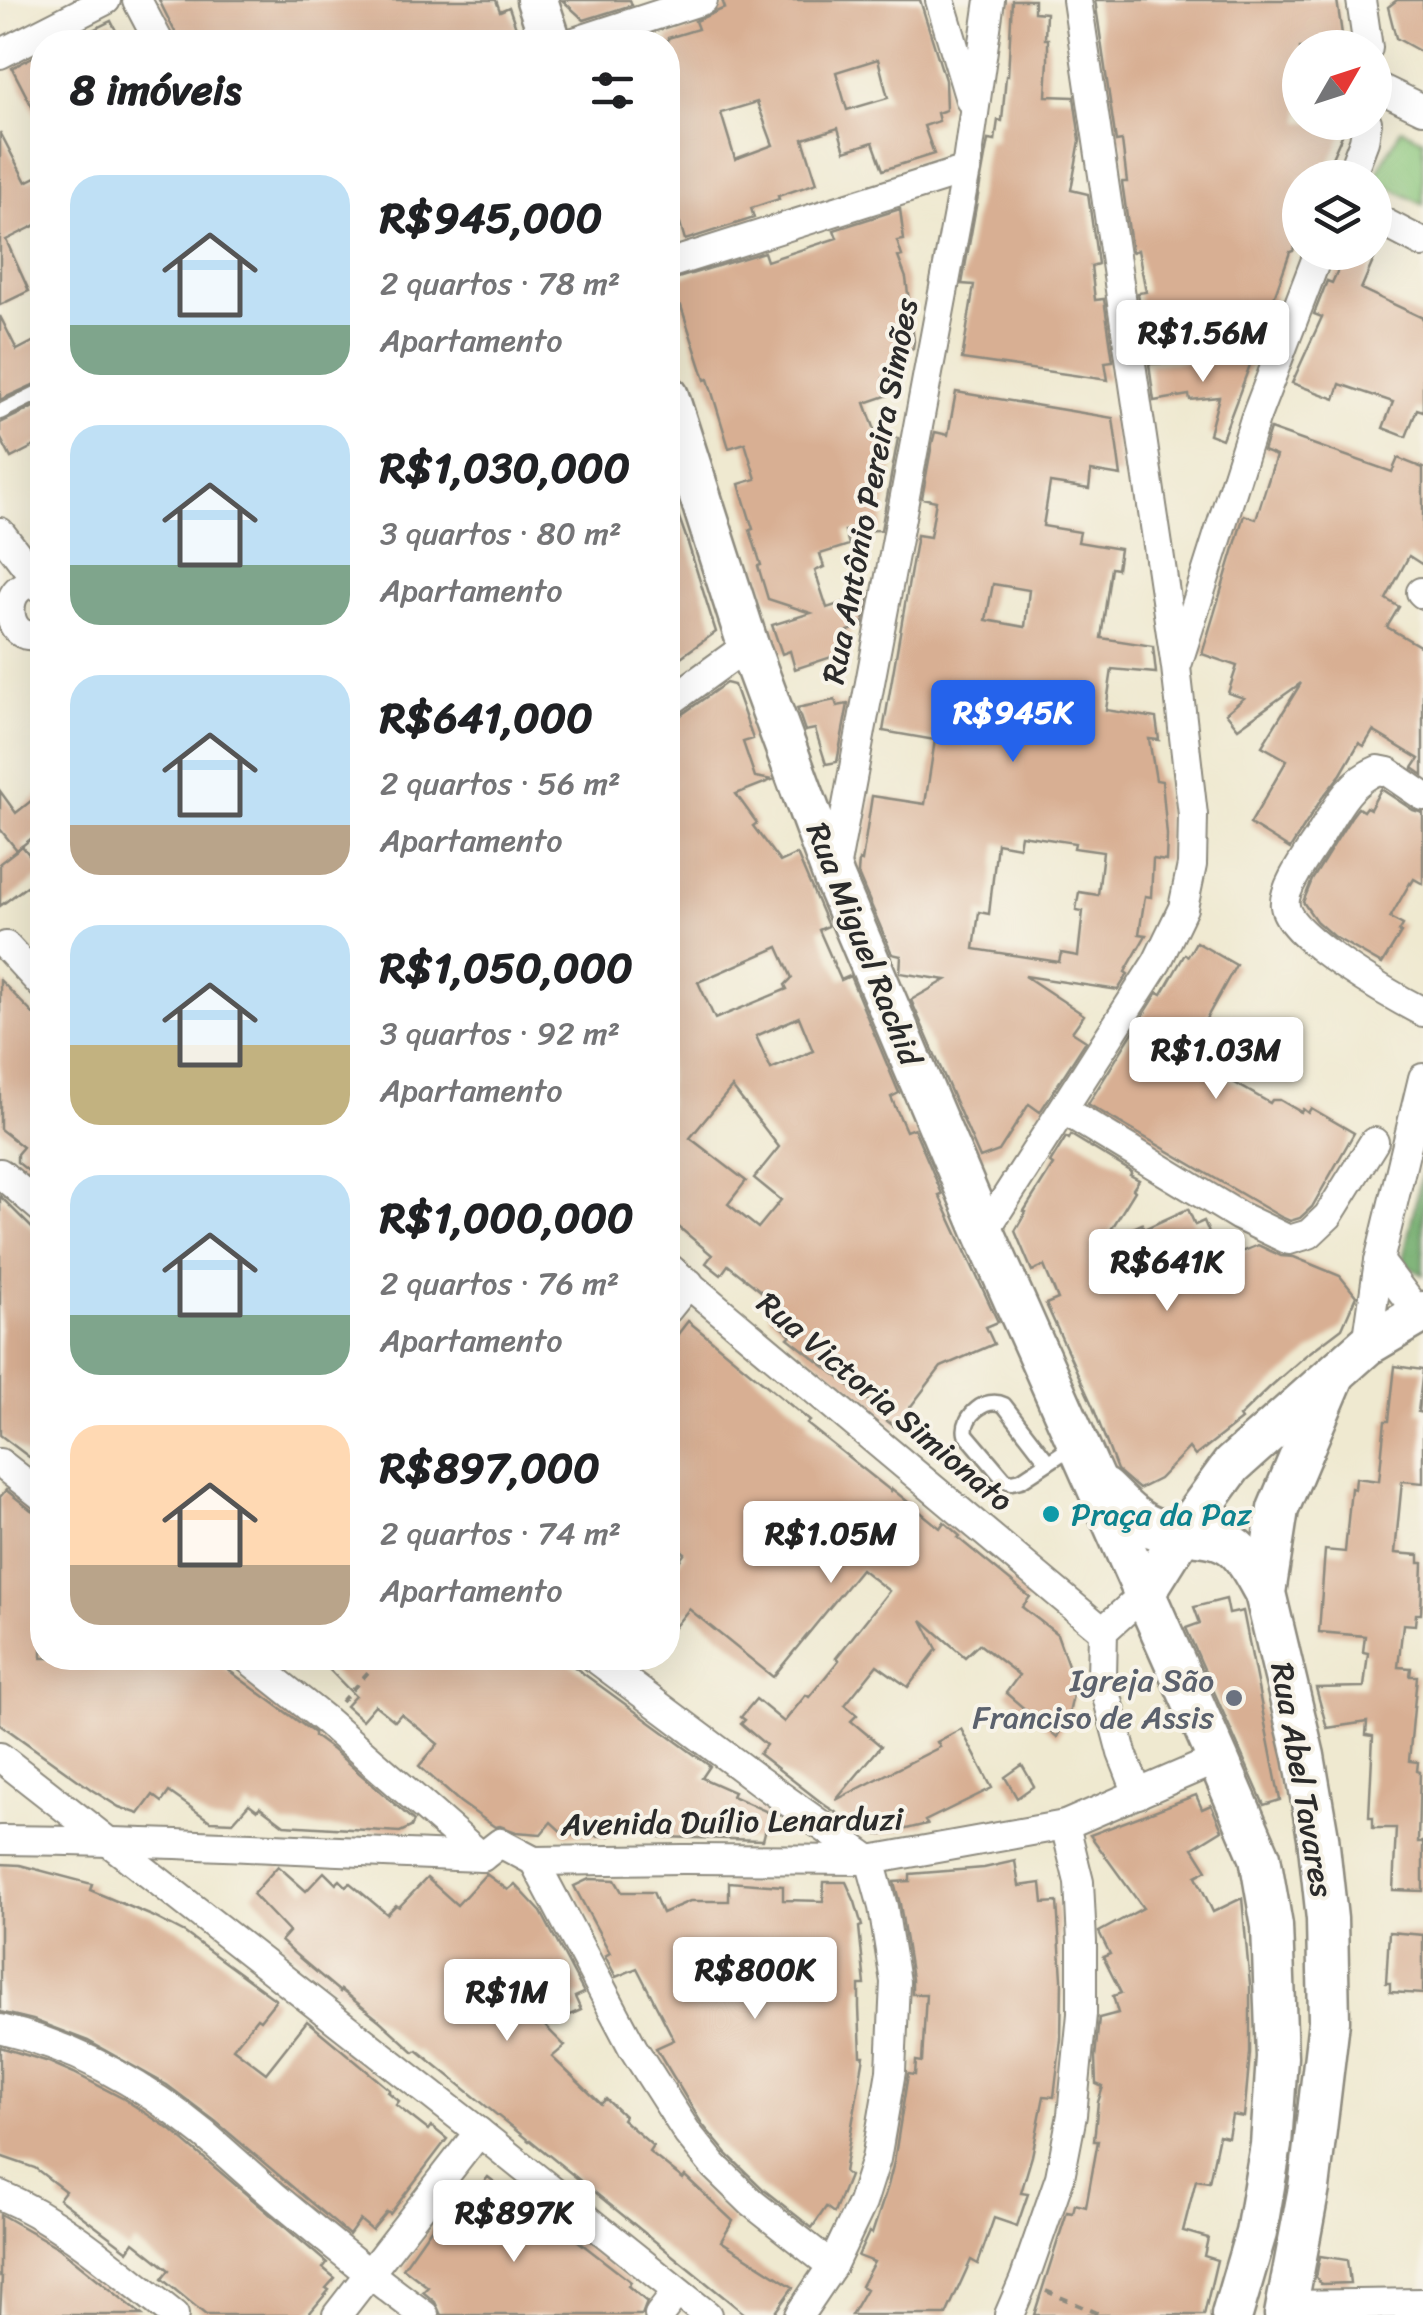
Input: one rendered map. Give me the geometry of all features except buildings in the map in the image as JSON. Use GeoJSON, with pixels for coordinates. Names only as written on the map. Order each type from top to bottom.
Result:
{"type":"FeatureCollection","features":[{"type":"Feature","properties":{"kind":"main road"},"geometry":{"type":"LineString","coordinates":[[537,0],[547,30]]}},
{"type":"Feature","properties":{"kind":"main road","name":"Rua Miguel Rachid"},"geometry":{"type":"LineString","coordinates":[[680,434],[748,646],[834,878],[984,1232],[1074,1461],[1144,1594]]}},
{"type":"Feature","properties":{"kind":"main road","name":"Rua Abel Tavares"},"geometry":{"type":"LineString","coordinates":[[1232,2315],[1256,2233],[1271,2145],[1277,2057],[1272,1926],[1260,1857],[1144,1594],[1232,1465],[1368,1345],[1421,1312]]}},
{"type":"Feature","properties":{"kind":"main road","name":"Rua Abel Tavares"},"geometry":{"type":"LineString","coordinates":[[1287,2310],[1309,2188],[1330,2021],[1327,1919],[1304,1756],[1265,1593],[1278,1509],[1334,1376]]}},
{"type":"Feature","properties":{"kind":"main road","name":"Rua Miguel Rachid"},"geometry":{"type":"LineString","coordinates":[[1074,1461],[1129,1514],[1151,1527],[1181,1535],[1206,1536],[1236,1549],[1265,1593]]}},
{"type":"Feature","properties":{"kind":"main road"},"geometry":{"type":"LineString","coordinates":[[1232,1465],[1233,1477],[1250,1499],[1267,1509],[1278,1509]]}},
{"type":"Feature","properties":{"kind":"main road"},"geometry":{"type":"LineString","coordinates":[[1260,1857],[1288,1870],[1299,1867],[1308,1859],[1318,1837]]}},
{"type":"Feature","properties":{"kind":"main road"},"geometry":{"type":"LineString","coordinates":[[1272,1926],[1327,1919]]}},
{"type":"Feature","properties":{"kind":"street"},"geometry":{"type":"LineString","coordinates":[[47,30],[106,0]]}},
{"type":"Feature","properties":{"kind":"street"},"geometry":{"type":"LineString","coordinates":[[137,0],[153,30]]}},
{"type":"Feature","properties":{"kind":"street"},"geometry":{"type":"LineString","coordinates":[[611,30],[703,0]]}},
{"type":"Feature","properties":{"kind":"street","name":"Rua Antônio Pereira Simões"},"geometry":{"type":"LineString","coordinates":[[940,0],[974,116]]}},
{"type":"Feature","properties":{"kind":"street","name":"Rua Antônio Pereira Simões"},"geometry":{"type":"LineString","coordinates":[[834,878],[966,170],[990,0]]}},
{"type":"Feature","properties":{"kind":"street"},"geometry":{"type":"LineString","coordinates":[[984,1232],[1157,962],[1183,908],[1192,865],[1193,815],[1176,667],[1077,0]]}},
{"type":"Feature","properties":{"kind":"street"},"geometry":{"type":"LineString","coordinates":[[1361,0],[1365,30]]}},
{"type":"Feature","properties":{"kind":"street"},"geometry":{"type":"LineString","coordinates":[[0,54],[30,39]]}},
{"type":"Feature","properties":{"kind":"street"},"geometry":{"type":"LineString","coordinates":[[1392,94],[1423,109]]}},
{"type":"Feature","properties":{"kind":"street"},"geometry":{"type":"LineString","coordinates":[[680,260],[966,170]]}},
{"type":"Feature","properties":{"kind":"street"},"geometry":{"type":"LineString","coordinates":[[1392,227],[1423,243]]}},
{"type":"Feature","properties":{"kind":"street"},"geometry":{"type":"LineString","coordinates":[[1176,667],[1255,420],[1312,270]]}},
{"type":"Feature","properties":{"kind":"street"},"geometry":{"type":"LineString","coordinates":[[0,532],[30,571]]}},
{"type":"Feature","properties":{"kind":"street"},"geometry":{"type":"LineString","coordinates":[[16,619],[12,592],[30,585]]}},
{"type":"Feature","properties":{"kind":"street"},"geometry":{"type":"LineString","coordinates":[[680,694],[748,646]]}},
{"type":"Feature","properties":{"kind":"street"},"geometry":{"type":"LineString","coordinates":[[1423,796],[1388,772],[1368,774],[1344,796],[1286,892],[1284,906],[1308,938],[1423,1012]]}},
{"type":"Feature","properties":{"kind":"street"},"geometry":{"type":"LineString","coordinates":[[6,946],[30,972]]}},
{"type":"Feature","properties":{"kind":"street"},"geometry":{"type":"LineString","coordinates":[[1368,1345],[1379,1261],[1423,1078]]}},
{"type":"Feature","properties":{"kind":"street"},"geometry":{"type":"LineString","coordinates":[[1064,1110],[1239,1216],[1289,1240],[1308,1234],[1328,1216],[1374,1142]]}},
{"type":"Feature","properties":{"kind":"street"},"geometry":{"type":"LineString","coordinates":[[0,1173],[30,1199]]}},
{"type":"Feature","properties":{"kind":"street"},"geometry":{"type":"LineString","coordinates":[[1379,1261],[1421,1312]]}},
{"type":"Feature","properties":{"kind":"street","name":"Rua Victoria Simionato"},"geometry":{"type":"LineString","coordinates":[[680,1277],[1103,1632]]}},
{"type":"Feature","properties":{"kind":"street"},"geometry":{"type":"LineString","coordinates":[[0,1462],[30,1486]]}},
{"type":"Feature","properties":{"kind":"street"},"geometry":{"type":"LineString","coordinates":[[1138,1794],[1122,1753],[1102,1677],[1103,1632],[1144,1594]]}},
{"type":"Feature","properties":{"kind":"street"},"geometry":{"type":"LineString","coordinates":[[261,1670],[482,1856]]}},
{"type":"Feature","properties":{"kind":"street"},"geometry":{"type":"LineString","coordinates":[[610,1670],[870,1860],[883,1907],[895,1982],[891,2071],[876,2160],[862,2202],[832,2266],[799,2315]]}},
{"type":"Feature","properties":{"kind":"street"},"geometry":{"type":"LineString","coordinates":[[0,1757],[707,2315]]}},
{"type":"Feature","properties":{"kind":"street","name":"Avenida Duílio Lenarduzi"},"geometry":{"type":"LineString","coordinates":[[0,1840],[482,1856],[500,1843],[534,1861],[870,1860],[1065,1826],[1218,1758]]}},
{"type":"Feature","properties":{"kind":"street"},"geometry":{"type":"LineString","coordinates":[[1009,2315],[1060,2177],[1072,2115],[1082,2014],[1082,1942],[1079,1882],[1065,1826]]}},
{"type":"Feature","properties":{"kind":"street"},"geometry":{"type":"LineString","coordinates":[[534,1861],[633,2048],[688,2134],[752,2203],[832,2266]]}},
{"type":"Feature","properties":{"kind":"street"},"geometry":{"type":"LineString","coordinates":[[0,2030],[52,2043],[163,2102],[369,2275],[424,2315]]}},
{"type":"Feature","properties":{"kind":"street"},"geometry":{"type":"LineString","coordinates":[[337,2315],[479,2132]]}},
{"type":"Feature","properties":{"kind":"street"},"geometry":{"type":"LineString","coordinates":[[0,2195],[27,2206],[81,2243],[174,2315]]}},
{"type":"Feature","properties":{"kind":"street"},"geometry":{"type":"LineString","coordinates":[[659,2315],[678,2292]]}},
{"type":"Feature","properties":{"kind":"street"},"geometry":{"type":"LineString","coordinates":[[1287,2310],[1423,2305],[1420,2315]]}},
{"type":"Feature","properties":{"kind":"lane"},"geometry":{"type":"LineString","coordinates":[[0,412],[30,397]]}},
{"type":"Feature","properties":{"kind":"lane"},"geometry":{"type":"LineString","coordinates":[[996,1401],[1074,1461],[1021,1480],[1005,1480],[966,1434],[964,1426],[988,1402],[996,1401]]}},
{"type":"Feature","properties":{"kind":"path"},"geometry":{"type":"LineString","coordinates":[[325,1720],[370,1670]]}},
{"type":"Feature","properties":{"kind":"path"},"geometry":{"type":"LineString","coordinates":[[1024,2280],[1102,2315]]}},
{"type":"Feature","properties":{"kind":"green space"},"geometry":{"type":"Polygon","coordinates":[[[1401,129],[1423,139],[1423,205],[1392,188],[1392,160],[1384,160],[1401,129]]]}},
{"type":"Feature","properties":{"kind":"green space"},"geometry":{"type":"Polygon","coordinates":[[[1423,1168],[1423,1275],[1402,1263],[1423,1168]]]}},
{"type":"Feature","properties":{"kind":"place","name":"Praça da Paz"},"geometry":{"type":"Point","coordinates":[1051,1514]}},
{"type":"Feature","properties":{"kind":"place","name":"Igreja São Franciso de Assis"},"geometry":{"type":"Point","coordinates":[1234,1698]}}]}
